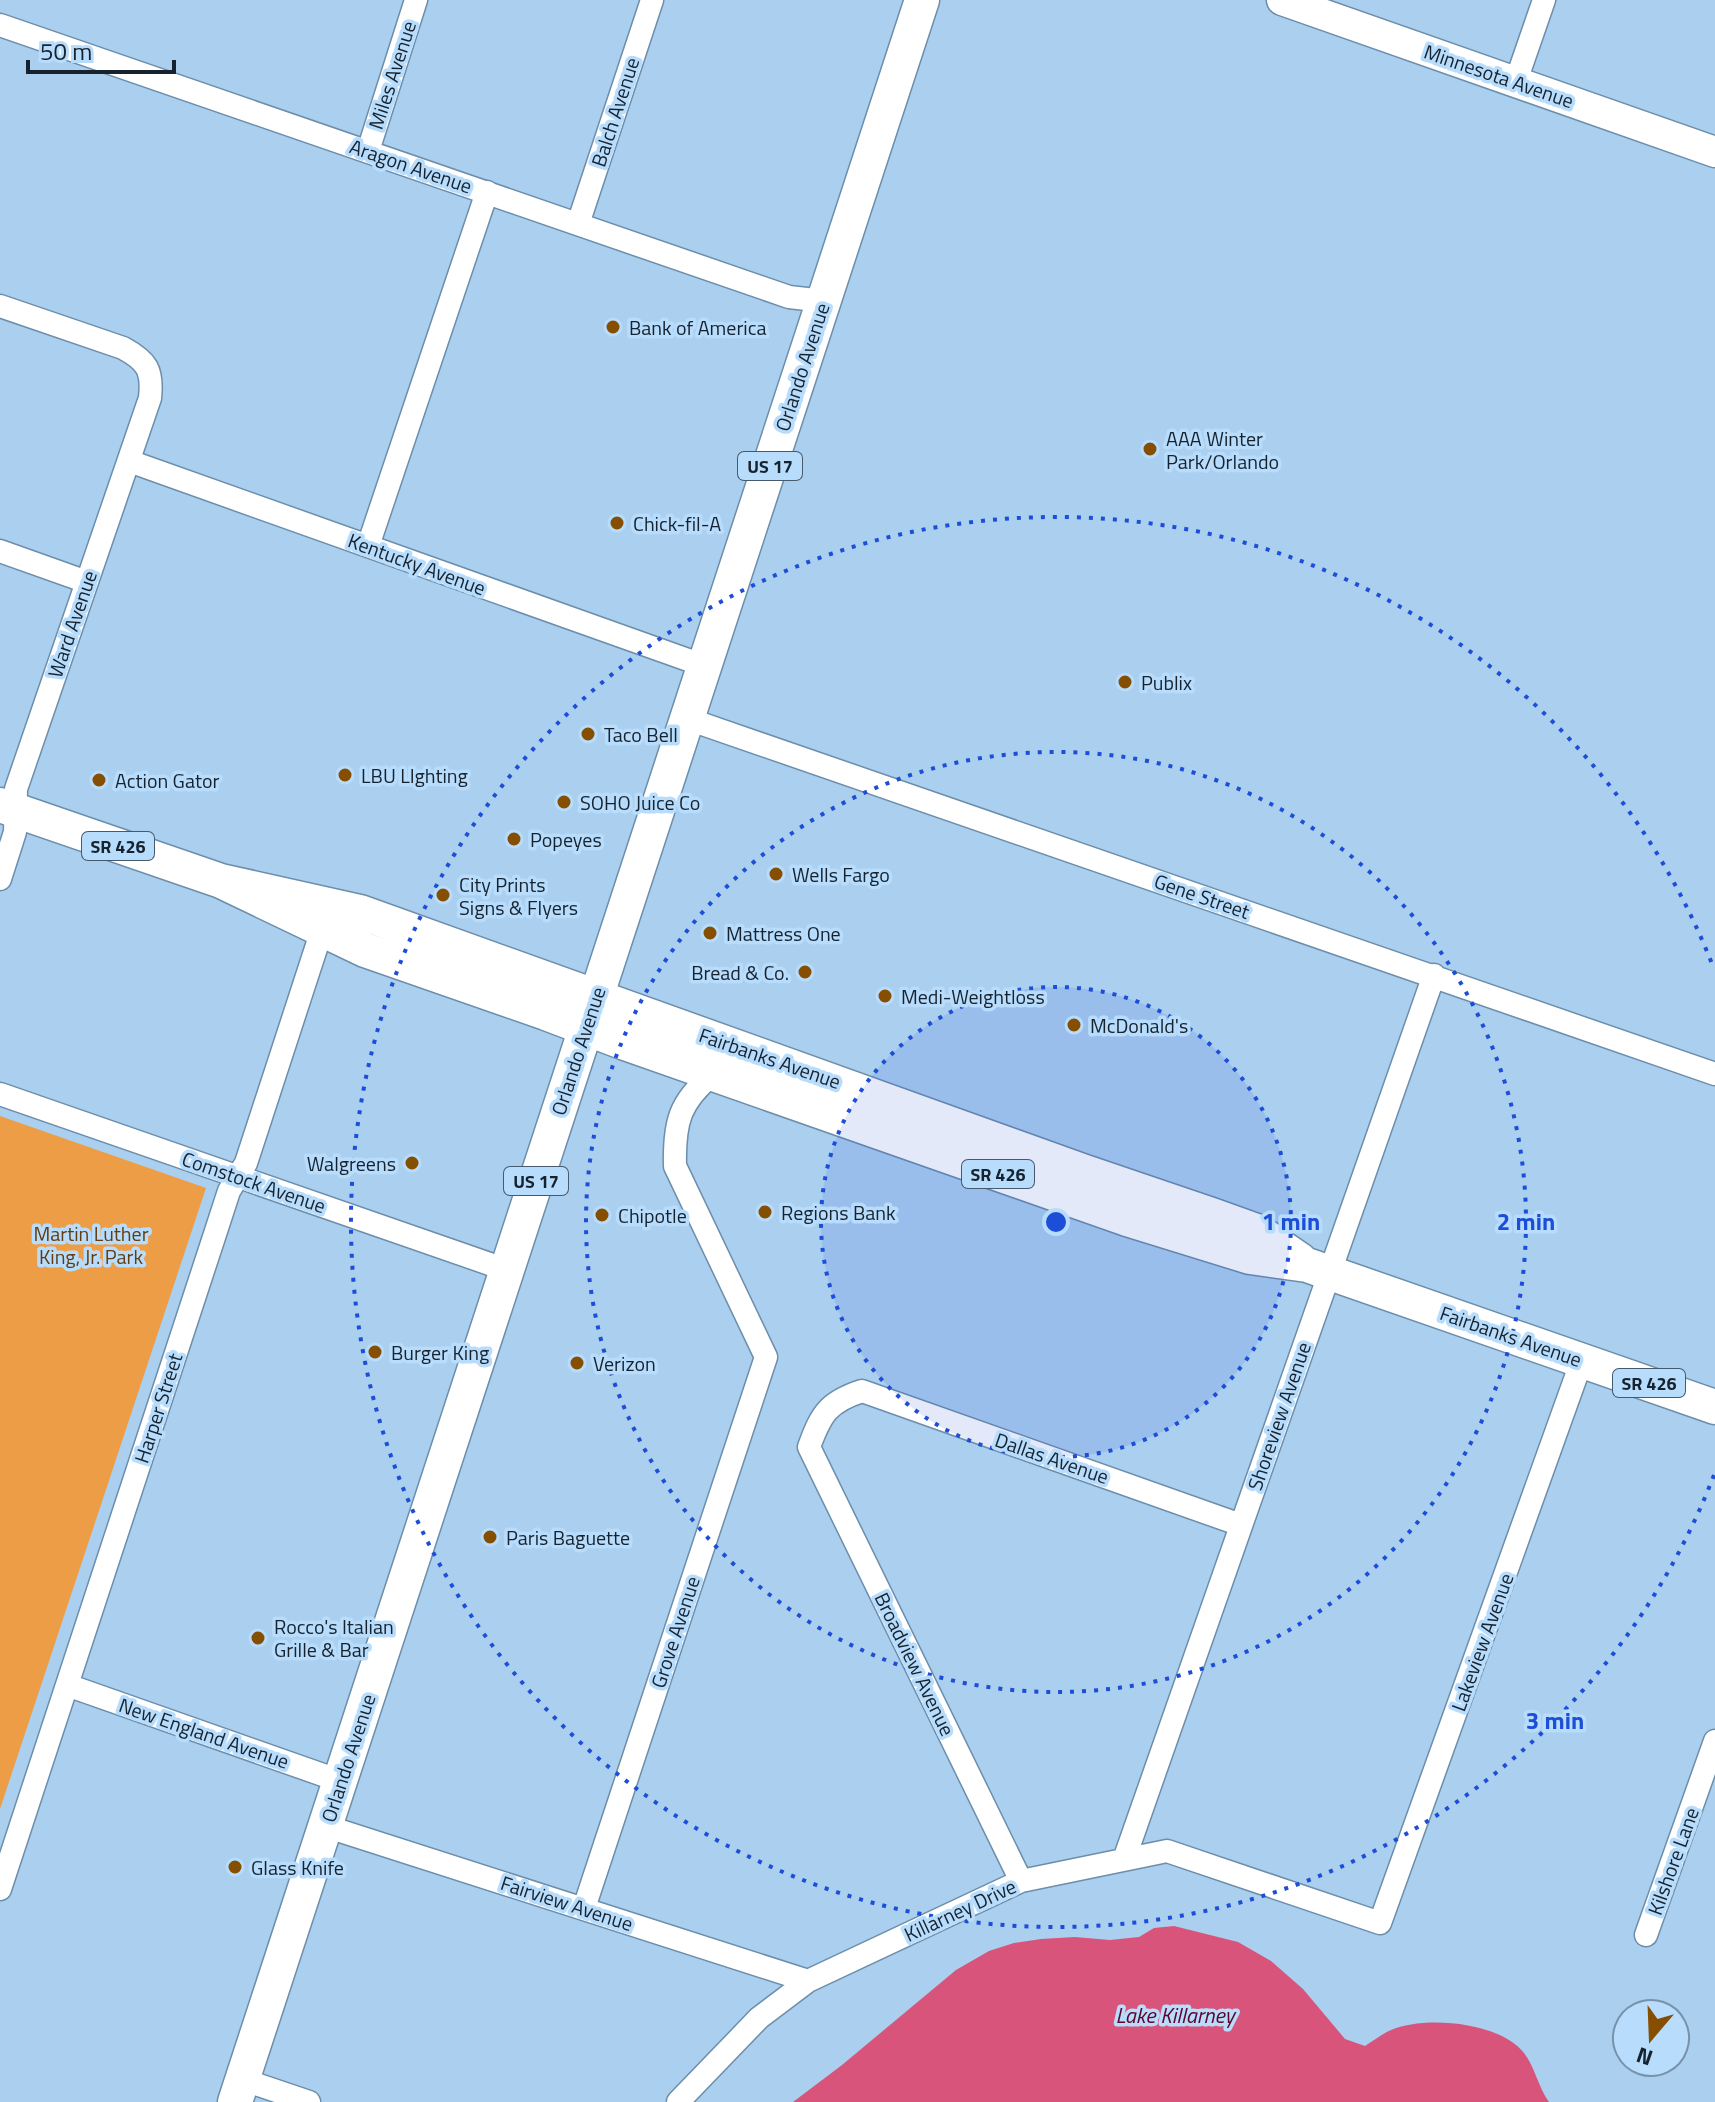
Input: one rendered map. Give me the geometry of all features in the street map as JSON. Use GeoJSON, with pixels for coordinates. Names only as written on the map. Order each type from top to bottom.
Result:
{"type":"FeatureCollection","features":[{"type":"Feature","properties":{"kind":"main road","name":"Orlando Avenue"},"geometry":{"type":"LineString","coordinates":[[240,2091],[922,0]]}},
{"type":"Feature","properties":{"kind":"main road","name":"Fairbanks Avenue"},"geometry":{"type":"LineString","coordinates":[[8,808],[221,881],[360,912],[591,1012],[713,1074],[1127,1219],[1250,1257],[1318,1269],[1715,1407]]}},
{"type":"Feature","properties":{"kind":"main road","name":"Fairbanks Avenue"},"geometry":{"type":"LineString","coordinates":[[221,881],[365,950],[591,1012],[1259,1232],[1318,1269]]}},
{"type":"Feature","properties":{"kind":"street","name":"Miles Avenue"},"geometry":{"type":"LineString","coordinates":[[368,151],[416,0]]}},
{"type":"Feature","properties":{"kind":"street","name":"Balch Avenue"},"geometry":{"type":"LineString","coordinates":[[578,224],[652,0]]}},
{"type":"Feature","properties":{"kind":"street","name":"Minnesota Avenue"},"geometry":{"type":"LineString","coordinates":[[1282,0],[1715,152]]}},
{"type":"Feature","properties":{"kind":"street"},"geometry":{"type":"LineString","coordinates":[[1516,81],[1544,0]]}},
{"type":"Feature","properties":{"kind":"street","name":"Aragon Avenue"},"geometry":{"type":"LineString","coordinates":[[0,25],[789,297],[824,301]]}},
{"type":"Feature","properties":{"kind":"street"},"geometry":{"type":"LineString","coordinates":[[368,546],[487,192]]}},
{"type":"Feature","properties":{"kind":"street","name":"Ward Avenue"},"geometry":{"type":"LineString","coordinates":[[0,306],[123,348],[141,358],[149,371],[152,386],[129,461],[8,808],[15,832],[0,879]]}},
{"type":"Feature","properties":{"kind":"street","name":"Kentucky Avenue"},"geometry":{"type":"LineString","coordinates":[[129,461],[705,666]]}},
{"type":"Feature","properties":{"kind":"street"},"geometry":{"type":"LineString","coordinates":[[0,551],[87,582]]}},
{"type":"Feature","properties":{"kind":"street","name":"Gene Street"},"geometry":{"type":"LineString","coordinates":[[688,719],[1715,1074]]}},
{"type":"Feature","properties":{"kind":"street","name":"Harper Street"},"geometry":{"type":"LineString","coordinates":[[0,1889],[229,1191],[246,1163],[322,930]]}},
{"type":"Feature","properties":{"kind":"street","name":"Shoreview Avenue"},"geometry":{"type":"LineString","coordinates":[[1125,1857],[1241,1525],[1318,1269],[1434,975]]}},
{"type":"Feature","properties":{"kind":"street","name":"Grove Avenue"},"geometry":{"type":"LineString","coordinates":[[584,1908],[766,1357],[675,1166],[674,1138],[682,1107],[693,1090],[713,1074]]}},
{"type":"Feature","properties":{"kind":"street","name":"Comstock Avenue"},"geometry":{"type":"LineString","coordinates":[[0,1094],[507,1270]]}},
{"type":"Feature","properties":{"kind":"street","name":"Lakeview Avenue"},"geometry":{"type":"LineString","coordinates":[[1380,1923],[1582,1360]]}},
{"type":"Feature","properties":{"kind":"street","name":"Dallas Avenue"},"geometry":{"type":"LineString","coordinates":[[809,1447],[827,1409],[841,1398],[862,1391],[1241,1525]]}},
{"type":"Feature","properties":{"kind":"street","name":"Broadview Avenue"},"geometry":{"type":"LineString","coordinates":[[809,1447],[1021,1881]]}},
{"type":"Feature","properties":{"kind":"street","name":"New England Avenue"},"geometry":{"type":"LineString","coordinates":[[67,1685],[340,1781]]}},
{"type":"Feature","properties":{"kind":"street","name":"Kilshore Lane"},"geometry":{"type":"LineString","coordinates":[[1646,1935],[1715,1741]]}},
{"type":"Feature","properties":{"kind":"street","name":"Fairview Avenue"},"geometry":{"type":"LineString","coordinates":[[325,1826],[808,1981]]}},
{"type":"Feature","properties":{"kind":"street","name":"Killarney Drive"},"geometry":{"type":"LineString","coordinates":[[678,2102],[759,2018],[808,1981],[1021,1881],[1125,1857],[1167,1851],[1380,1923]]}},
{"type":"Feature","properties":{"kind":"street"},"geometry":{"type":"LineString","coordinates":[[240,2091],[309,2102]]}},
{"type":"Feature","properties":{"kind":"green space","name":"Martin Luther King, Jr. Park"},"geometry":{"type":"Polygon","coordinates":[[[0,1116],[206,1188],[0,1809],[0,1116]]]}},
{"type":"Feature","properties":{"kind":"water","name":"Lake Killarney"},"geometry":{"type":"Polygon","coordinates":[[[1174,1926],[1238,1942],[1271,1961],[1303,1989],[1345,2039],[1365,2046],[1391,2030],[1423,2023],[1461,2024],[1498,2034],[1524,2053],[1549,2102],[793,2102],[956,1970],[989,1951],[1041,1939],[1075,1937],[1110,1940],[1139,1937],[1154,1928],[1174,1926]]]}},
{"type":"Feature","properties":{"kind":"place","name":"Bank of America"},"geometry":{"type":"Point","coordinates":[613,327]}},
{"type":"Feature","properties":{"kind":"place","name":"AAA Winter Park/Orlando"},"geometry":{"type":"Point","coordinates":[1150,449]}},
{"type":"Feature","properties":{"kind":"place","name":"Chick-fil-A"},"geometry":{"type":"Point","coordinates":[617,523]}},
{"type":"Feature","properties":{"kind":"place","name":"Publix"},"geometry":{"type":"Point","coordinates":[1125,682]}},
{"type":"Feature","properties":{"kind":"place","name":"Taco Bell"},"geometry":{"type":"Point","coordinates":[588,734]}},
{"type":"Feature","properties":{"kind":"place","name":"LBU LIghting"},"geometry":{"type":"Point","coordinates":[345,775]}},
{"type":"Feature","properties":{"kind":"place","name":"Action Gator"},"geometry":{"type":"Point","coordinates":[99,780]}},
{"type":"Feature","properties":{"kind":"place","name":"SOHO Juice Co"},"geometry":{"type":"Point","coordinates":[564,802]}},
{"type":"Feature","properties":{"kind":"place","name":"Popeyes"},"geometry":{"type":"Point","coordinates":[514,839]}},
{"type":"Feature","properties":{"kind":"place","name":"Wells Fargo"},"geometry":{"type":"Point","coordinates":[776,874]}},
{"type":"Feature","properties":{"kind":"place","name":"City Prints Signs & Flyers"},"geometry":{"type":"Point","coordinates":[443,895]}},
{"type":"Feature","properties":{"kind":"place","name":"Mattress One"},"geometry":{"type":"Point","coordinates":[710,933]}},
{"type":"Feature","properties":{"kind":"place","name":"Bread & Co."},"geometry":{"type":"Point","coordinates":[805,972]}},
{"type":"Feature","properties":{"kind":"place","name":"Medi-Weightloss"},"geometry":{"type":"Point","coordinates":[885,996]}},
{"type":"Feature","properties":{"kind":"place","name":"McDonald's"},"geometry":{"type":"Point","coordinates":[1074,1025]}},
{"type":"Feature","properties":{"kind":"place","name":"Walgreens"},"geometry":{"type":"Point","coordinates":[412,1163]}},
{"type":"Feature","properties":{"kind":"place","name":"Regions Bank"},"geometry":{"type":"Point","coordinates":[765,1212]}},
{"type":"Feature","properties":{"kind":"place","name":"Chipotle"},"geometry":{"type":"Point","coordinates":[602,1215]}},
{"type":"Feature","properties":{"kind":"place","name":"Burger King"},"geometry":{"type":"Point","coordinates":[375,1352]}},
{"type":"Feature","properties":{"kind":"place","name":"Verizon"},"geometry":{"type":"Point","coordinates":[577,1363]}},
{"type":"Feature","properties":{"kind":"place","name":"Paris Baguette"},"geometry":{"type":"Point","coordinates":[490,1537]}},
{"type":"Feature","properties":{"kind":"place","name":"Rocco's Italian Grille & Bar"},"geometry":{"type":"Point","coordinates":[258,1638]}},
{"type":"Feature","properties":{"kind":"place","name":"Glass Knife"},"geometry":{"type":"Point","coordinates":[235,1867]}}]}
